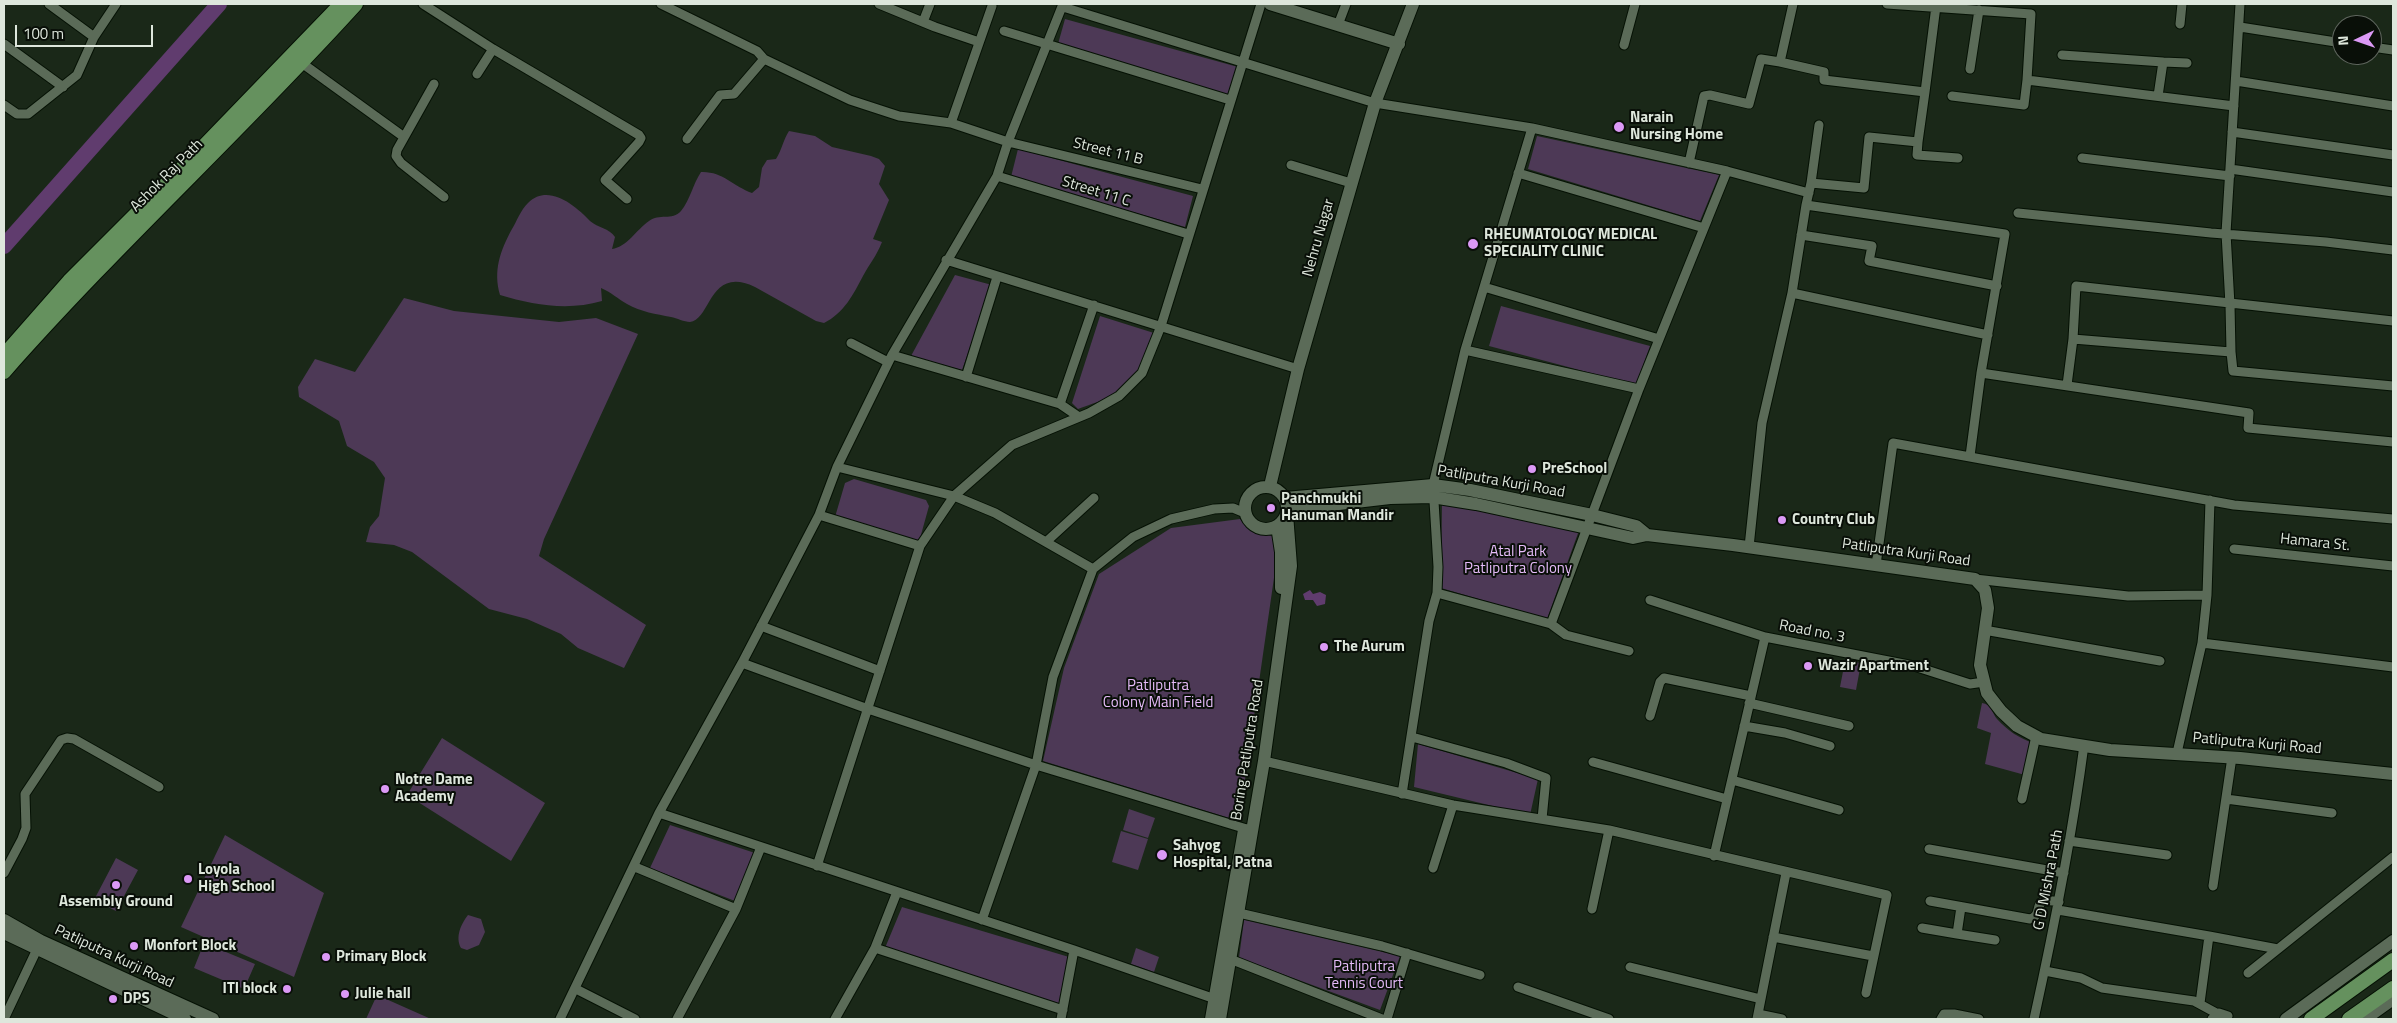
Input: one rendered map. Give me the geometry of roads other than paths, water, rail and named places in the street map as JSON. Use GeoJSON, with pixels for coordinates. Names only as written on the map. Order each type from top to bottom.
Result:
{"type":"FeatureCollection","features":[{"type":"Feature","properties":{"kind":"main road","name":"Ashok Raj Path"},"geometry":{"type":"LineString","coordinates":[[4,372],[297,59],[341,4]]}},
{"type":"Feature","properties":{"kind":"main road","name":"Ashok Raj Path"},"geometry":{"type":"LineString","coordinates":[[4,355],[69,281],[356,4]]}},
{"type":"Feature","properties":{"kind":"main road"},"geometry":{"type":"LineString","coordinates":[[2311,1019],[2393,960]]}},
{"type":"Feature","properties":{"kind":"main road"},"geometry":{"type":"LineString","coordinates":[[2349,1019],[2393,988]]}},
{"type":"Feature","properties":{"kind":"street"},"geometry":{"type":"LineString","coordinates":[[49,4],[94,37]]}},
{"type":"Feature","properties":{"kind":"street"},"geometry":{"type":"LineString","coordinates":[[4,105],[17,114],[22,115],[77,75],[94,37],[116,4]]}},
{"type":"Feature","properties":{"kind":"street"},"geometry":{"type":"LineString","coordinates":[[422,4],[493,49],[639,134],[641,138],[639,142],[605,180],[627,199]]}},
{"type":"Feature","properties":{"kind":"street","name":"Street 11 B"},"geometry":{"type":"LineString","coordinates":[[660,4],[757,51],[764,59],[850,100],[900,116],[951,123],[1008,142],[1202,189]]}},
{"type":"Feature","properties":{"kind":"street"},"geometry":{"type":"LineString","coordinates":[[879,4],[979,42]]}},
{"type":"Feature","properties":{"kind":"street"},"geometry":{"type":"LineString","coordinates":[[923,22],[930,4]]}},
{"type":"Feature","properties":{"kind":"street"},"geometry":{"type":"LineString","coordinates":[[817,866],[920,546],[954,496],[1012,445],[1079,416],[1119,396],[1142,373],[1160,326],[1261,4]]}},
{"type":"Feature","properties":{"kind":"street"},"geometry":{"type":"LineString","coordinates":[[1270,4],[1398,44]]}},
{"type":"Feature","properties":{"kind":"street"},"geometry":{"type":"LineString","coordinates":[[1338,25],[1346,4]]}},
{"type":"Feature","properties":{"kind":"street","name":"Nehru Nagar"},"geometry":{"type":"LineString","coordinates":[[1270,486],[1298,369],[1351,183],[1375,103],[1413,4]]}},
{"type":"Feature","properties":{"kind":"street"},"geometry":{"type":"LineString","coordinates":[[1624,44],[1635,4]]}},
{"type":"Feature","properties":{"kind":"street"},"geometry":{"type":"LineString","coordinates":[[1780,62],[1793,4]]}},
{"type":"Feature","properties":{"kind":"street"},"geometry":{"type":"LineString","coordinates":[[1887,4],[2031,14],[2024,105],[1952,96]]}},
{"type":"Feature","properties":{"kind":"street"},"geometry":{"type":"LineString","coordinates":[[2180,24],[2182,4]]}},
{"type":"Feature","properties":{"kind":"street"},"geometry":{"type":"LineString","coordinates":[[2240,4],[2226,234],[2232,371],[2393,386]]}},
{"type":"Feature","properties":{"kind":"street"},"geometry":{"type":"LineString","coordinates":[[560,1019],[576,990],[659,813],[742,662],[819,515],[837,467],[890,359],[946,260],[997,176],[1045,45],[1063,5],[1375,103],[1532,128],[1727,171],[1809,193]]}},
{"type":"Feature","properties":{"kind":"street"},"geometry":{"type":"LineString","coordinates":[[951,123],[992,6]]}},
{"type":"Feature","properties":{"kind":"street"},"geometry":{"type":"LineString","coordinates":[[1936,6],[1917,155],[1958,158]]}},
{"type":"Feature","properties":{"kind":"street"},"geometry":{"type":"LineString","coordinates":[[1970,69],[1979,10]]}},
{"type":"Feature","properties":{"kind":"street"},"geometry":{"type":"LineString","coordinates":[[2240,27],[2332,41]]}},
{"type":"Feature","properties":{"kind":"street"},"geometry":{"type":"LineString","coordinates":[[1004,31],[1230,100]]}},
{"type":"Feature","properties":{"kind":"street"},"geometry":{"type":"LineString","coordinates":[[4,44],[63,87]]}},
{"type":"Feature","properties":{"kind":"street"},"geometry":{"type":"LineString","coordinates":[[477,74],[493,49]]}},
{"type":"Feature","properties":{"kind":"street"},"geometry":{"type":"LineString","coordinates":[[2062,55],[2187,63]]}},
{"type":"Feature","properties":{"kind":"street"},"geometry":{"type":"LineString","coordinates":[[297,59],[404,137]]}},
{"type":"Feature","properties":{"kind":"street"},"geometry":{"type":"LineString","coordinates":[[687,139],[720,95],[734,94],[764,59]]}},
{"type":"Feature","properties":{"kind":"street"},"geometry":{"type":"LineString","coordinates":[[1689,163],[1704,96],[1710,95],[1749,104],[1761,59],[1824,72],[1824,80],[1925,92]]}},
{"type":"Feature","properties":{"kind":"street"},"geometry":{"type":"LineString","coordinates":[[2158,96],[2163,62]]}},
{"type":"Feature","properties":{"kind":"street"},"geometry":{"type":"LineString","coordinates":[[2026,80],[2234,106]]}},
{"type":"Feature","properties":{"kind":"street"},"geometry":{"type":"LineString","coordinates":[[2236,81],[2393,106]]}},
{"type":"Feature","properties":{"kind":"street"},"geometry":{"type":"LineString","coordinates":[[434,84],[396,153],[397,160],[444,197]]}},
{"type":"Feature","properties":{"kind":"street"},"geometry":{"type":"LineString","coordinates":[[1749,547],[1762,423],[1792,293],[1819,124]]}},
{"type":"Feature","properties":{"kind":"street"},"geometry":{"type":"LineString","coordinates":[[1402,794],[1429,621],[1437,593],[1438,567],[1432,491],[1465,350],[1532,128]]}},
{"type":"Feature","properties":{"kind":"street"},"geometry":{"type":"LineString","coordinates":[[2232,132],[2393,155]]}},
{"type":"Feature","properties":{"kind":"street"},"geometry":{"type":"LineString","coordinates":[[1811,183],[1864,188],[1869,137],[1918,142]]}},
{"type":"Feature","properties":{"kind":"street"},"geometry":{"type":"LineString","coordinates":[[2082,158],[2230,172],[2393,192]]}},
{"type":"Feature","properties":{"kind":"street"},"geometry":{"type":"LineString","coordinates":[[1291,165],[1351,183]]}},
{"type":"Feature","properties":{"kind":"street"},"geometry":{"type":"LineString","coordinates":[[1551,624],[1639,389],[1727,171]]}},
{"type":"Feature","properties":{"kind":"street"},"geometry":{"type":"LineString","coordinates":[[1518,173],[1704,228]]}},
{"type":"Feature","properties":{"kind":"street","name":"Street 11 C"},"geometry":{"type":"LineString","coordinates":[[997,176],[1188,234]]}},
{"type":"Feature","properties":{"kind":"street"},"geometry":{"type":"LineString","coordinates":[[1806,205],[2005,234],[1981,373],[1970,456]]}},
{"type":"Feature","properties":{"kind":"street"},"geometry":{"type":"LineString","coordinates":[[2018,213],[2393,250]]}},
{"type":"Feature","properties":{"kind":"street"},"geometry":{"type":"LineString","coordinates":[[1801,236],[1872,246],[1869,261],[1996,286]]}},
{"type":"Feature","properties":{"kind":"street"},"geometry":{"type":"LineString","coordinates":[[946,260],[1298,369]]}},
{"type":"Feature","properties":{"kind":"street"},"geometry":{"type":"LineString","coordinates":[[966,377],[997,277]]}},
{"type":"Feature","properties":{"kind":"street"},"geometry":{"type":"LineString","coordinates":[[2067,385],[2073,339],[2076,286],[2230,305],[2393,321]]}},
{"type":"Feature","properties":{"kind":"street"},"geometry":{"type":"LineString","coordinates":[[1484,287],[1659,339]]}},
{"type":"Feature","properties":{"kind":"street"},"geometry":{"type":"LineString","coordinates":[[1792,293],[1988,335]]}},
{"type":"Feature","properties":{"kind":"street"},"geometry":{"type":"LineString","coordinates":[[1060,404],[1094,305]]}},
{"type":"Feature","properties":{"kind":"street"},"geometry":{"type":"LineString","coordinates":[[2073,339],[2231,352]]}},
{"type":"Feature","properties":{"kind":"street"},"geometry":{"type":"LineString","coordinates":[[851,343],[890,359],[966,377],[1060,404],[1079,416]]}},
{"type":"Feature","properties":{"kind":"street"},"geometry":{"type":"LineString","coordinates":[[1465,350],[1639,389]]}},
{"type":"Feature","properties":{"kind":"street"},"geometry":{"type":"LineString","coordinates":[[1981,373],[2249,414],[2248,428],[2393,442]]}},
{"type":"Feature","properties":{"kind":"street"},"geometry":{"type":"LineString","coordinates":[[1876,565],[1892,442],[2234,505],[2393,519]]}},
{"type":"Feature","properties":{"kind":"street"},"geometry":{"type":"LineString","coordinates":[[837,467],[954,496],[995,512],[1093,569]]}},
{"type":"Feature","properties":{"kind":"street"},"geometry":{"type":"LineString","coordinates":[[1270,486],[1279,490],[1286,507],[1277,526],[1262,529],[1249,520],[1245,513],[1245,506],[1250,493],[1256,488],[1270,486]]}},
{"type":"Feature","properties":{"kind":"street","name":"Patliputra Kurji Road"},"geometry":{"type":"LineString","coordinates":[[1286,507],[1432,491],[1470,490],[1636,526],[1647,535]]}},
{"type":"Feature","properties":{"kind":"street","name":"Patliputra Kurji Road"},"geometry":{"type":"LineString","coordinates":[[1432,491],[1476,504],[1633,538],[1647,535],[1749,547],[1975,579],[1985,590],[1988,608],[1980,665],[1987,693],[2001,711],[2017,726],[2041,739],[2110,750],[2232,757],[2393,774]]}},
{"type":"Feature","properties":{"kind":"street"},"geometry":{"type":"LineString","coordinates":[[1046,542],[1094,498]]}},
{"type":"Feature","properties":{"kind":"street"},"geometry":{"type":"LineString","coordinates":[[2177,754],[2202,643],[2207,595],[2210,500]]}},
{"type":"Feature","properties":{"kind":"street","name":"Boring Patliputra Road"},"geometry":{"type":"LineString","coordinates":[[1220,1019],[1218,1000],[1291,566],[1286,507]]}},
{"type":"Feature","properties":{"kind":"street"},"geometry":{"type":"LineString","coordinates":[[982,920],[1036,765],[1052,677],[1093,569],[1133,537],[1171,519],[1214,509],[1233,508],[1245,513]]}},
{"type":"Feature","properties":{"kind":"street"},"geometry":{"type":"LineString","coordinates":[[819,515],[920,546]]}},
{"type":"Feature","properties":{"kind":"street","name":"Boring Patliputra Road"},"geometry":{"type":"LineString","coordinates":[[1211,1019],[1230,959],[1238,914],[1248,830],[1264,761],[1281,590],[1281,552],[1277,526]]}},
{"type":"Feature","properties":{"kind":"street","name":"Hamara St."},"geometry":{"type":"LineString","coordinates":[[2234,549],[2393,566]]}},
{"type":"Feature","properties":{"kind":"street"},"geometry":{"type":"LineString","coordinates":[[1975,579],[2128,596],[2207,595]]}},
{"type":"Feature","properties":{"kind":"street"},"geometry":{"type":"LineString","coordinates":[[1437,593],[1551,624],[1566,635],[1630,651]]}},
{"type":"Feature","properties":{"kind":"street"},"geometry":{"type":"LineString","coordinates":[[1650,600],[1765,638]]}},
{"type":"Feature","properties":{"kind":"street"},"geometry":{"type":"LineString","coordinates":[[761,626],[880,670]]}},
{"type":"Feature","properties":{"kind":"street"},"geometry":{"type":"LineString","coordinates":[[1984,630],[2160,661]]}},
{"type":"Feature","properties":{"kind":"street","name":"Road no. 3"},"geometry":{"type":"LineString","coordinates":[[1714,856],[1765,638],[1914,666],[1970,684],[1984,682]]}},
{"type":"Feature","properties":{"kind":"street"},"geometry":{"type":"LineString","coordinates":[[2202,643],[2393,667]]}},
{"type":"Feature","properties":{"kind":"street"},"geometry":{"type":"LineString","coordinates":[[742,662],[868,709],[1036,765],[1248,830]]}},
{"type":"Feature","properties":{"kind":"street"},"geometry":{"type":"LineString","coordinates":[[1650,716],[1660,682],[1664,678],[1849,726]]}},
{"type":"Feature","properties":{"kind":"street"},"geometry":{"type":"LineString","coordinates":[[1744,726],[1774,731],[1830,746]]}},
{"type":"Feature","properties":{"kind":"street"},"geometry":{"type":"LineString","coordinates":[[2022,799],[2036,736]]}},
{"type":"Feature","properties":{"kind":"street"},"geometry":{"type":"LineString","coordinates":[[1412,737],[1506,763],[1546,778],[1542,819]]}},
{"type":"Feature","properties":{"kind":"street"},"geometry":{"type":"LineString","coordinates":[[4,873],[26,828],[25,794],[61,740],[67,738],[74,739],[159,787]]}},
{"type":"Feature","properties":{"kind":"street","name":"G D Mishra Path"},"geometry":{"type":"LineString","coordinates":[[2034,1019],[2058,906],[2084,745]]}},
{"type":"Feature","properties":{"kind":"street"},"geometry":{"type":"LineString","coordinates":[[2213,886],[2232,757]]}},
{"type":"Feature","properties":{"kind":"street"},"geometry":{"type":"LineString","coordinates":[[1264,761],[1453,805],[1609,830],[1786,873],[1887,895],[1866,993]]}},
{"type":"Feature","properties":{"kind":"street"},"geometry":{"type":"LineString","coordinates":[[1593,762],[1727,798]]}},
{"type":"Feature","properties":{"kind":"street"},"geometry":{"type":"LineString","coordinates":[[1732,780],[1839,810]]}},
{"type":"Feature","properties":{"kind":"street"},"geometry":{"type":"LineString","coordinates":[[2226,799],[2332,813]]}},
{"type":"Feature","properties":{"kind":"street"},"geometry":{"type":"LineString","coordinates":[[1433,868],[1453,805]]}},
{"type":"Feature","properties":{"kind":"street"},"geometry":{"type":"LineString","coordinates":[[659,813],[1074,950],[1218,1000]]}},
{"type":"Feature","properties":{"kind":"street"},"geometry":{"type":"LineString","coordinates":[[1592,909],[1609,830]]}},
{"type":"Feature","properties":{"kind":"street"},"geometry":{"type":"LineString","coordinates":[[2069,841],[2167,855]]}},
{"type":"Feature","properties":{"kind":"street"},"geometry":{"type":"LineString","coordinates":[[677,1019],[736,910],[761,847]]}},
{"type":"Feature","properties":{"kind":"street"},"geometry":{"type":"LineString","coordinates":[[1929,849],[2064,873]]}},
{"type":"Feature","properties":{"kind":"street"},"geometry":{"type":"LineString","coordinates":[[2248,973],[2393,857]]}},
{"type":"Feature","properties":{"kind":"street"},"geometry":{"type":"LineString","coordinates":[[634,867],[736,910]]}},
{"type":"Feature","properties":{"kind":"street"},"geometry":{"type":"LineString","coordinates":[[1782,1019],[1758,1017],[1786,873]]}},
{"type":"Feature","properties":{"kind":"street"},"geometry":{"type":"LineString","coordinates":[[835,1019],[875,948],[897,892]]}},
{"type":"Feature","properties":{"kind":"street"},"geometry":{"type":"LineString","coordinates":[[1930,901],[2033,919],[2042,901],[2046,900],[2058,906],[2278,948]]}},
{"type":"Feature","properties":{"kind":"street"},"geometry":{"type":"LineString","coordinates":[[1957,934],[1961,907]]}},
{"type":"Feature","properties":{"kind":"street"},"geometry":{"type":"LineString","coordinates":[[1238,914],[1407,953],[1480,975]]}},
{"type":"Feature","properties":{"kind":"street","name":"Patliputra Kurji Road"},"geometry":{"type":"LineString","coordinates":[[4,920],[39,945],[130,988],[177,1014],[213,1019]]}},
{"type":"Feature","properties":{"kind":"street"},"geometry":{"type":"LineString","coordinates":[[1922,928],[1995,940]]}},
{"type":"Feature","properties":{"kind":"street"},"geometry":{"type":"LineString","coordinates":[[4,932],[39,945],[4,1019]]}},
{"type":"Feature","properties":{"kind":"street"},"geometry":{"type":"LineString","coordinates":[[2200,1003],[2209,936]]}},
{"type":"Feature","properties":{"kind":"street"},"geometry":{"type":"LineString","coordinates":[[1773,937],[1873,956]]}},
{"type":"Feature","properties":{"kind":"street"},"geometry":{"type":"LineString","coordinates":[[2286,1019],[2393,941]]}},
{"type":"Feature","properties":{"kind":"street"},"geometry":{"type":"LineString","coordinates":[[875,948],[1062,1015],[1074,950]]}},
{"type":"Feature","properties":{"kind":"street"},"geometry":{"type":"LineString","coordinates":[[1387,1019],[1407,953]]}},
{"type":"Feature","properties":{"kind":"street"},"geometry":{"type":"LineString","coordinates":[[1230,959],[1382,1019]]}},
{"type":"Feature","properties":{"kind":"street"},"geometry":{"type":"LineString","coordinates":[[1630,967],[1761,999]]}},
{"type":"Feature","properties":{"kind":"street"},"geometry":{"type":"LineString","coordinates":[[2045,971],[2081,978],[2102,988],[2184,999],[2200,1003],[2215,1016],[2228,1016]]}},
{"type":"Feature","properties":{"kind":"street"},"geometry":{"type":"LineString","coordinates":[[1518,987],[1609,1019]]}},
{"type":"Feature","properties":{"kind":"street"},"geometry":{"type":"LineString","coordinates":[[576,990],[635,1019]]}},
{"type":"Feature","properties":{"kind":"street"},"geometry":{"type":"LineString","coordinates":[[2365,1019],[2393,999]]}},
{"type":"Feature","properties":{"kind":"street"},"geometry":{"type":"LineString","coordinates":[[1941,1019],[1944,1014],[1950,1013],[1979,1019]]}},
{"type":"Feature","properties":{"kind":"waterway"},"geometry":{"type":"LineString","coordinates":[[4,246],[219,4]]}},
{"type":"Feature","properties":{"kind":"place","name":"Narain Nursing Home"},"geometry":{"type":"Point","coordinates":[1619,127]}},
{"type":"Feature","properties":{"kind":"place","name":"RHEUMATOLOGY MEDICAL SPECIALITY CLINIC"},"geometry":{"type":"Point","coordinates":[1473,244]}},
{"type":"Feature","properties":{"kind":"place","name":"PreSchool"},"geometry":{"type":"Point","coordinates":[1532,469]}},
{"type":"Feature","properties":{"kind":"place","name":"Panchmukhi Hanuman Mandir"},"geometry":{"type":"Point","coordinates":[1271,508]}},
{"type":"Feature","properties":{"kind":"place","name":"Country Club"},"geometry":{"type":"Point","coordinates":[1782,520]}},
{"type":"Feature","properties":{"kind":"place","name":"The Aurum"},"geometry":{"type":"Point","coordinates":[1324,647]}},
{"type":"Feature","properties":{"kind":"place","name":"Wazir Apartment"},"geometry":{"type":"Point","coordinates":[1808,666]}},
{"type":"Feature","properties":{"kind":"place","name":"Notre Dame Academy"},"geometry":{"type":"Point","coordinates":[385,789]}},
{"type":"Feature","properties":{"kind":"place","name":"Sahyog Hospital, Patna"},"geometry":{"type":"Point","coordinates":[1162,855]}},
{"type":"Feature","properties":{"kind":"place","name":"Loyola High School"},"geometry":{"type":"Point","coordinates":[188,879]}},
{"type":"Feature","properties":{"kind":"place","name":"Assembly Ground"},"geometry":{"type":"Point","coordinates":[116,885]}},
{"type":"Feature","properties":{"kind":"place","name":"Monfort Block"},"geometry":{"type":"Point","coordinates":[134,946]}},
{"type":"Feature","properties":{"kind":"place","name":"Primary Block"},"geometry":{"type":"Point","coordinates":[326,957]}},
{"type":"Feature","properties":{"kind":"place","name":"ITI block"},"geometry":{"type":"Point","coordinates":[287,989]}},
{"type":"Feature","properties":{"kind":"place","name":"Julie hall"},"geometry":{"type":"Point","coordinates":[345,994]}},
{"type":"Feature","properties":{"kind":"place","name":"DPS"},"geometry":{"type":"Point","coordinates":[113,999]}},
{"type":"Feature","properties":{"kind":"park label","name":"Atal Park Patliputra Colony"},"geometry":{"type":"Point","coordinates":[1518,560]}},
{"type":"Feature","properties":{"kind":"park label","name":"Patliputra Colony Main Field"},"geometry":{"type":"Point","coordinates":[1158,694]}},
{"type":"Feature","properties":{"kind":"park label","name":"Patliputra Tennis Court"},"geometry":{"type":"Point","coordinates":[1364,976]}}]}
